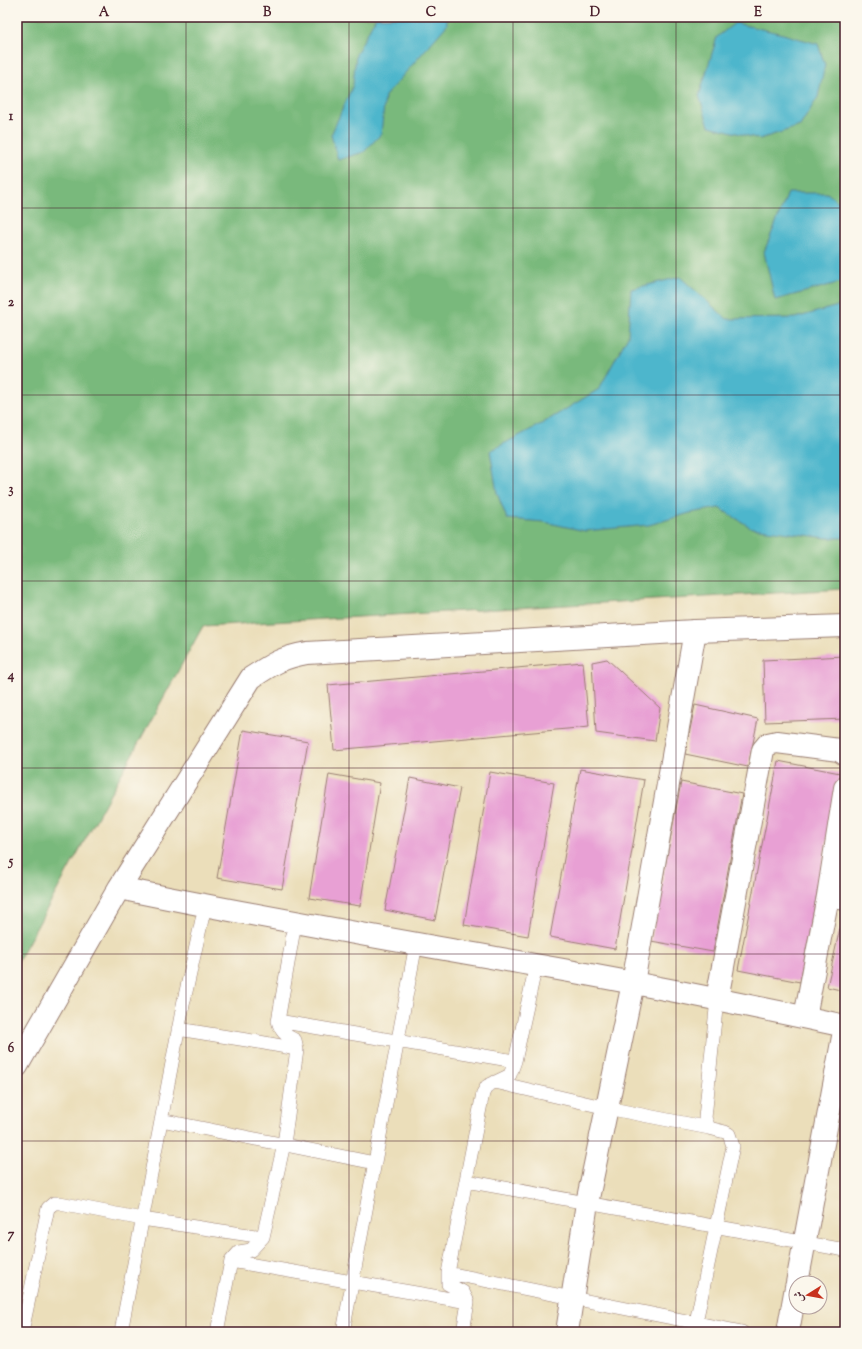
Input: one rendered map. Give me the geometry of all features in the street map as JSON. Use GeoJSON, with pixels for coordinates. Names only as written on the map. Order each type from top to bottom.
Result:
{"type":"FeatureCollection","features":[{"type":"Feature","properties":{"kind":"street"},"geometry":{"type":"LineString","coordinates":[[17,1066],[119,888],[252,678],[268,666],[289,656],[307,653],[695,631],[845,626]]}},
{"type":"Feature","properties":{"kind":"street"},"geometry":{"type":"LineString","coordinates":[[567,1332],[588,1202],[633,982],[695,631]]}},
{"type":"Feature","properties":{"kind":"street"},"geometry":{"type":"LineString","coordinates":[[717,999],[763,750],[768,744],[777,742],[839,750],[845,754]]}},
{"type":"Feature","properties":{"kind":"street"},"geometry":{"type":"LineString","coordinates":[[805,1017],[836,897],[845,788]]}},
{"type":"Feature","properties":{"kind":"street"},"geometry":{"type":"LineString","coordinates":[[119,888],[295,923],[633,982],[845,1026],[798,1275]]}},
{"type":"Feature","properties":{"kind":"street"},"geometry":{"type":"LineString","coordinates":[[788,1332],[791,1315]]}},
{"type":"Feature","properties":{"kind":"lane"},"geometry":{"type":"LineString","coordinates":[[121,1332],[178,1029],[205,906]]}},
{"type":"Feature","properties":{"kind":"lane"},"geometry":{"type":"LineString","coordinates":[[217,1332],[230,1261],[239,1252],[251,1250],[263,1236],[284,1144],[297,1049],[295,1040],[285,1035],[280,1030],[278,1021],[295,923]]}},
{"type":"Feature","properties":{"kind":"lane"},"geometry":{"type":"LineString","coordinates":[[343,1332],[416,944]]}},
{"type":"Feature","properties":{"kind":"lane"},"geometry":{"type":"LineString","coordinates":[[463,1332],[468,1302],[464,1292],[448,1284],[448,1273],[483,1093],[486,1086],[510,1075],[515,1061],[536,965]]}},
{"type":"Feature","properties":{"kind":"lane"},"geometry":{"type":"LineString","coordinates":[[709,1128],[705,1118],[717,999]]}},
{"type":"Feature","properties":{"kind":"lane"},"geometry":{"type":"LineString","coordinates":[[278,1021],[515,1061]]}},
{"type":"Feature","properties":{"kind":"lane"},"geometry":{"type":"LineString","coordinates":[[178,1029],[297,1049]]}},
{"type":"Feature","properties":{"kind":"lane"},"geometry":{"type":"LineString","coordinates":[[495,1082],[607,1108],[709,1128],[729,1134],[733,1146],[696,1322]]}},
{"type":"Feature","properties":{"kind":"lane"},"geometry":{"type":"LineString","coordinates":[[161,1120],[375,1163]]}},
{"type":"Feature","properties":{"kind":"lane"},"geometry":{"type":"LineString","coordinates":[[466,1181],[845,1250]]}},
{"type":"Feature","properties":{"kind":"lane"},"geometry":{"type":"LineString","coordinates":[[22,1332],[48,1208],[54,1203],[142,1219],[263,1236]]}},
{"type":"Feature","properties":{"kind":"lane"},"geometry":{"type":"LineString","coordinates":[[230,1261],[468,1302]]}},
{"type":"Feature","properties":{"kind":"lane"},"geometry":{"type":"LineString","coordinates":[[448,1273],[742,1332]]}},
{"type":"Feature","properties":{"kind":"green space"},"geometry":{"type":"Polygon","coordinates":[[[17,17],[845,17],[845,589],[203,626],[17,963],[17,17]]]}},
{"type":"Feature","properties":{"kind":"water"},"geometry":{"type":"Polygon","coordinates":[[[376,17],[447,17],[447,25],[385,96],[381,134],[364,152],[338,160],[331,135],[353,85],[356,54],[376,17]]]}},
{"type":"Feature","properties":{"kind":"water"},"geometry":{"type":"Polygon","coordinates":[[[735,23],[818,44],[825,65],[818,97],[800,126],[760,139],[709,126],[699,96],[717,37],[735,23]]]}},
{"type":"Feature","properties":{"kind":"water"},"geometry":{"type":"Polygon","coordinates":[[[788,193],[827,193],[845,207],[845,281],[775,300],[764,252],[788,193]]]}},
{"type":"Feature","properties":{"kind":"water"},"geometry":{"type":"Polygon","coordinates":[[[680,277],[727,319],[795,318],[845,304],[845,538],[827,538],[752,528],[719,508],[690,513],[649,525],[585,531],[544,522],[507,519],[497,493],[490,451],[543,423],[599,389],[628,336],[631,289],[680,277]]]}},
{"type":"Feature","properties":{"kind":"building"},"geometry":{"type":"Polygon","coordinates":[[[845,656],[845,719],[765,722],[763,660],[845,656]]]}},
{"type":"Feature","properties":{"kind":"building"},"geometry":{"type":"Polygon","coordinates":[[[607,659],[660,708],[655,741],[596,733],[592,662],[607,659]]]}},
{"type":"Feature","properties":{"kind":"building"},"geometry":{"type":"Polygon","coordinates":[[[583,662],[589,727],[334,750],[328,685],[583,662]]]}},
{"type":"Feature","properties":{"kind":"building"},"geometry":{"type":"Polygon","coordinates":[[[695,705],[758,719],[748,767],[685,754],[695,705]]]}},
{"type":"Feature","properties":{"kind":"building"},"geometry":{"type":"Polygon","coordinates":[[[243,730],[308,741],[282,889],[217,878],[243,730]]]}},
{"type":"Feature","properties":{"kind":"building"},"geometry":{"type":"Polygon","coordinates":[[[778,761],[840,773],[800,982],[738,970],[778,761]]]}},
{"type":"Feature","properties":{"kind":"building"},"geometry":{"type":"Polygon","coordinates":[[[580,769],[644,780],[615,949],[550,937],[580,769]]]}},
{"type":"Feature","properties":{"kind":"building"},"geometry":{"type":"Polygon","coordinates":[[[490,772],[554,783],[528,936],[464,925],[490,772]]]}},
{"type":"Feature","properties":{"kind":"building"},"geometry":{"type":"Polygon","coordinates":[[[329,774],[380,783],[360,906],[309,898],[329,774]]]}},
{"type":"Feature","properties":{"kind":"building"},"geometry":{"type":"Polygon","coordinates":[[[410,778],[460,788],[435,920],[385,910],[410,778]]]}},
{"type":"Feature","properties":{"kind":"building"},"geometry":{"type":"Polygon","coordinates":[[[681,782],[742,794],[713,952],[651,941],[681,782]]]}},
{"type":"Feature","properties":{"kind":"building"},"geometry":{"type":"Polygon","coordinates":[[[840,928],[845,929],[845,991],[827,987],[840,928]]]}}]}
